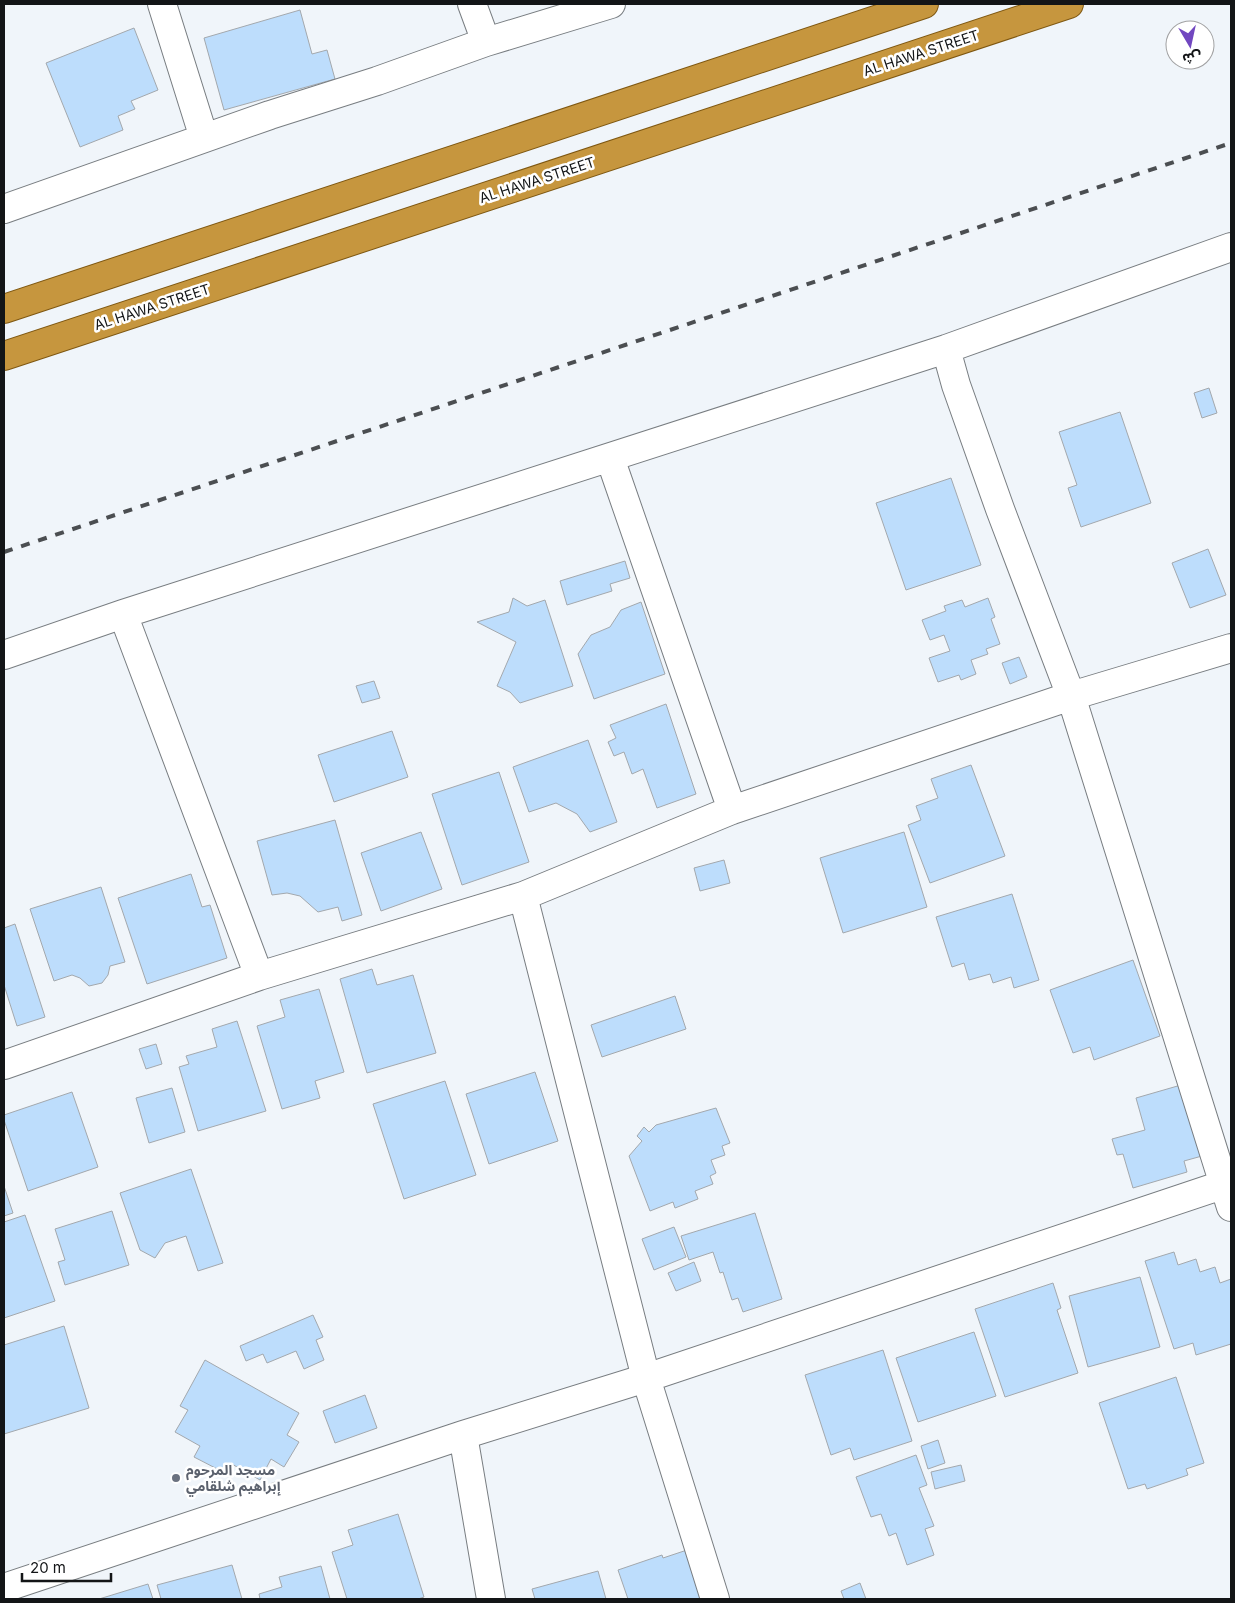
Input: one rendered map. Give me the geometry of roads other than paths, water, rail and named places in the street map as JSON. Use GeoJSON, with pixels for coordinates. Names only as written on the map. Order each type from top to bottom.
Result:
{"type":"FeatureCollection","features":[{"type":"Feature","properties":{"kind":"highway"},"geometry":{"type":"LineString","coordinates":[[4,309],[924,4]]}},
{"type":"Feature","properties":{"kind":"highway","name":"AL HAWA STREET"},"geometry":{"type":"LineString","coordinates":[[4,356],[1069,4]]}},
{"type":"Feature","properties":{"kind":"street"},"geometry":{"type":"LineString","coordinates":[[162,4],[204,138]]}},
{"type":"Feature","properties":{"kind":"street"},"geometry":{"type":"LineString","coordinates":[[472,4],[486,42]]}},
{"type":"Feature","properties":{"kind":"street"},"geometry":{"type":"LineString","coordinates":[[4,209],[204,138],[377,81],[486,42],[611,4]]}},
{"type":"Feature","properties":{"kind":"street"},"geometry":{"type":"LineString","coordinates":[[4,655],[123,614],[946,349],[1231,247]]}},
{"type":"Feature","properties":{"kind":"street"},"geometry":{"type":"LineString","coordinates":[[4,1588],[463,1435],[1229,1191],[1071,696],[1000,509],[956,384],[946,349]]}},
{"type":"Feature","properties":{"kind":"street"},"geometry":{"type":"LineString","coordinates":[[610,458],[732,810]]}},
{"type":"Feature","properties":{"kind":"street"},"geometry":{"type":"LineString","coordinates":[[123,614],[259,976]]}},
{"type":"Feature","properties":{"kind":"street"},"geometry":{"type":"LineString","coordinates":[[4,1065],[259,976],[523,896],[732,810],[1071,696],[1231,648]]}},
{"type":"Feature","properties":{"kind":"street"},"geometry":{"type":"LineString","coordinates":[[523,896],[646,1378],[715,1599]]}},
{"type":"Feature","properties":{"kind":"street"},"geometry":{"type":"LineString","coordinates":[[463,1435],[491,1599]]}},
{"type":"Feature","properties":{"kind":"railway"},"geometry":{"type":"LineString","coordinates":[[4,552],[1231,143]]}},
{"type":"Feature","properties":{"kind":"place","name":"مسجد المرحوم إبراهيم شلقامي"},"geometry":{"type":"Point","coordinates":[176,1478]}}]}
